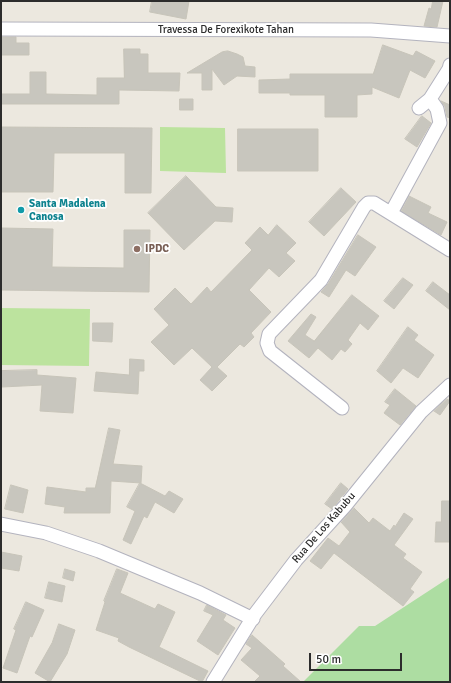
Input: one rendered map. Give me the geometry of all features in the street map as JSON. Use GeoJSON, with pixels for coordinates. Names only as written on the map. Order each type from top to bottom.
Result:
{"type":"FeatureCollection","features":[{"type":"Feature","properties":{"kind":"street","name":"Travessa De Forexikote Tahan"},"geometry":{"type":"LineString","coordinates":[[1,29],[371,30],[450,36]]}},
{"type":"Feature","properties":{"kind":"street"},"geometry":{"type":"LineString","coordinates":[[419,108],[430,99],[450,65]]}},
{"type":"Feature","properties":{"kind":"street"},"geometry":{"type":"LineString","coordinates":[[391,213],[440,123],[437,109],[430,99]]}},
{"type":"Feature","properties":{"kind":"street"},"geometry":{"type":"LineString","coordinates":[[342,408],[270,351],[267,343],[269,334],[321,280],[364,207],[368,203],[374,203],[450,250]]}},
{"type":"Feature","properties":{"kind":"street","name":"Rua De Los Kabubu"},"geometry":{"type":"LineString","coordinates":[[214,682],[253,619],[296,560],[345,506],[421,412],[450,385]]}},
{"type":"Feature","properties":{"kind":"street"},"geometry":{"type":"LineString","coordinates":[[1,524],[46,533],[99,551],[200,593],[253,619]]}},
{"type":"Feature","properties":{"kind":"green space"},"geometry":{"type":"Polygon","coordinates":[[[160,127],[225,128],[226,173],[160,171],[160,127]]]}},
{"type":"Feature","properties":{"kind":"green space"},"geometry":{"type":"Polygon","coordinates":[[[1,308],[90,309],[89,366],[1,365],[1,308]]]}},
{"type":"Feature","properties":{"kind":"green space"},"geometry":{"type":"Polygon","coordinates":[[[450,577],[450,682],[303,682],[359,626],[375,626],[450,577]]]}},
{"type":"Feature","properties":{"kind":"building"},"geometry":{"type":"Polygon","coordinates":[[[152,1],[189,1],[186,19],[150,12],[152,1]]]}},
{"type":"Feature","properties":{"kind":"building"},"geometry":{"type":"Polygon","coordinates":[[[433,1],[443,1],[437,27],[424,26],[429,8],[431,9],[433,1]]]}},
{"type":"Feature","properties":{"kind":"building"},"geometry":{"type":"Polygon","coordinates":[[[1,37],[16,37],[16,43],[29,43],[29,55],[1,55],[1,37]]]}},
{"type":"Feature","properties":{"kind":"building"},"geometry":{"type":"Polygon","coordinates":[[[383,45],[413,56],[416,51],[435,61],[425,78],[410,70],[399,98],[372,87],[372,94],[357,95],[357,117],[325,117],[325,95],[259,93],[259,80],[290,79],[290,74],[373,74],[383,45]]]}},
{"type":"Feature","properties":{"kind":"building"},"geometry":{"type":"Polygon","coordinates":[[[124,49],[140,49],[140,54],[148,54],[148,73],[180,73],[179,91],[119,90],[119,104],[1,104],[1,94],[30,94],[30,72],[46,72],[46,94],[97,95],[97,78],[124,78],[124,49]]]}},
{"type":"Feature","properties":{"kind":"building"},"geometry":{"type":"Polygon","coordinates":[[[228,51],[243,57],[245,66],[255,67],[255,77],[237,76],[224,85],[212,69],[212,90],[202,90],[202,73],[187,73],[222,52],[228,51]]]}},
{"type":"Feature","properties":{"kind":"building"},"geometry":{"type":"Polygon","coordinates":[[[180,99],[193,99],[193,110],[180,110],[180,99]]]}},
{"type":"Feature","properties":{"kind":"building"},"geometry":{"type":"Polygon","coordinates":[[[441,101],[450,105],[450,118],[447,117],[445,107],[441,101]]]}},
{"type":"Feature","properties":{"kind":"building"},"geometry":{"type":"Polygon","coordinates":[[[422,116],[431,123],[417,147],[405,139],[422,116]]]}},
{"type":"Feature","properties":{"kind":"building"},"geometry":{"type":"Polygon","coordinates":[[[1,127],[152,128],[151,193],[125,193],[125,153],[54,153],[53,192],[1,192],[1,127]]]}},
{"type":"Feature","properties":{"kind":"building"},"geometry":{"type":"Polygon","coordinates":[[[238,129],[318,129],[318,171],[238,171],[238,129]]]}},
{"type":"Feature","properties":{"kind":"building"},"geometry":{"type":"Polygon","coordinates":[[[186,176],[216,207],[233,208],[232,222],[215,221],[184,250],[148,213],[186,176]]]}},
{"type":"Feature","properties":{"kind":"building"},"geometry":{"type":"Polygon","coordinates":[[[341,188],[356,202],[324,236],[309,222],[341,188]]]}},
{"type":"Feature","properties":{"kind":"building"},"geometry":{"type":"Polygon","coordinates":[[[409,196],[431,207],[428,213],[447,222],[441,235],[401,211],[409,196]]]}},
{"type":"Feature","properties":{"kind":"building"},"geometry":{"type":"Polygon","coordinates":[[[277,225],[296,243],[286,253],[295,261],[279,277],[269,268],[249,290],[271,312],[251,333],[254,337],[244,347],[240,344],[217,367],[227,376],[212,391],[200,380],[212,367],[192,348],[174,365],[151,342],[169,325],[154,309],[175,288],[191,304],[207,287],[211,292],[252,250],[245,243],[260,227],[268,235],[277,225]]]}},
{"type":"Feature","properties":{"kind":"building","name":"IPDC"},"geometry":{"type":"Polygon","coordinates":[[[1,228],[53,229],[52,267],[124,268],[124,230],[150,230],[149,292],[1,290],[1,228]]]}},
{"type":"Feature","properties":{"kind":"building"},"geometry":{"type":"Polygon","coordinates":[[[358,235],[376,247],[355,276],[346,270],[329,297],[321,292],[328,284],[358,235]]]}},
{"type":"Feature","properties":{"kind":"building"},"geometry":{"type":"Polygon","coordinates":[[[403,278],[413,285],[394,309],[384,301],[403,278]]]}},
{"type":"Feature","properties":{"kind":"building"},"geometry":{"type":"Polygon","coordinates":[[[433,282],[450,295],[450,310],[426,291],[433,282]]]}},
{"type":"Feature","properties":{"kind":"building"},"geometry":{"type":"Polygon","coordinates":[[[352,295],[379,316],[368,330],[360,323],[348,340],[352,344],[345,352],[341,349],[332,360],[318,348],[309,358],[288,341],[311,314],[316,317],[305,335],[314,341],[352,295]]]}},
{"type":"Feature","properties":{"kind":"building"},"geometry":{"type":"Polygon","coordinates":[[[93,323],[113,323],[112,342],[93,341],[93,323]]]}},
{"type":"Feature","properties":{"kind":"building"},"geometry":{"type":"Polygon","coordinates":[[[408,327],[418,335],[414,340],[434,355],[418,378],[403,368],[391,383],[377,371],[408,327]]]}},
{"type":"Feature","properties":{"kind":"building"},"geometry":{"type":"Polygon","coordinates":[[[130,359],[144,360],[144,371],[139,371],[138,394],[94,391],[96,372],[129,375],[130,359]]]}},
{"type":"Feature","properties":{"kind":"building"},"geometry":{"type":"Polygon","coordinates":[[[37,370],[37,375],[76,378],[73,413],[40,411],[42,385],[2,387],[1,371],[37,370]]]}},
{"type":"Feature","properties":{"kind":"building"},"geometry":{"type":"Polygon","coordinates":[[[395,389],[416,406],[400,425],[384,413],[390,405],[385,402],[395,389]]]}},
{"type":"Feature","properties":{"kind":"building"},"geometry":{"type":"Polygon","coordinates":[[[447,399],[450,401],[440,415],[434,411],[447,399]]]}},
{"type":"Feature","properties":{"kind":"building"},"geometry":{"type":"Polygon","coordinates":[[[109,428],[120,430],[113,464],[142,466],[141,483],[111,481],[110,513],[64,513],[65,507],[45,504],[47,487],[86,492],[86,488],[95,488],[109,428]]]}},
{"type":"Feature","properties":{"kind":"building"},"geometry":{"type":"Polygon","coordinates":[[[140,483],[165,496],[169,491],[183,499],[174,513],[155,502],[147,518],[144,516],[131,544],[123,540],[135,511],[127,507],[140,483]]]}},
{"type":"Feature","properties":{"kind":"building"},"geometry":{"type":"Polygon","coordinates":[[[341,483],[348,489],[332,509],[325,504],[341,483]]]}},
{"type":"Feature","properties":{"kind":"building"},"geometry":{"type":"Polygon","coordinates":[[[11,485],[28,490],[23,513],[5,509],[11,485]]]}},
{"type":"Feature","properties":{"kind":"building"},"geometry":{"type":"Polygon","coordinates":[[[442,501],[450,501],[450,542],[435,542],[436,522],[441,522],[442,501]]]}},
{"type":"Feature","properties":{"kind":"building"},"geometry":{"type":"Polygon","coordinates":[[[354,508],[369,523],[373,518],[390,531],[394,525],[395,527],[404,513],[413,519],[394,545],[406,554],[403,558],[422,572],[410,589],[414,592],[403,606],[334,553],[321,569],[310,561],[328,538],[339,546],[350,532],[341,522],[354,508]]]}},
{"type":"Feature","properties":{"kind":"building"},"geometry":{"type":"Polygon","coordinates":[[[1,552],[22,556],[19,571],[1,568],[1,552]]]}},
{"type":"Feature","properties":{"kind":"building"},"geometry":{"type":"Polygon","coordinates":[[[65,569],[75,572],[73,581],[63,578],[65,569]]]}},
{"type":"Feature","properties":{"kind":"building"},"geometry":{"type":"Polygon","coordinates":[[[117,569],[128,573],[120,593],[155,609],[158,604],[175,612],[159,647],[208,671],[202,682],[129,647],[118,641],[119,638],[96,630],[105,602],[104,601],[117,569]]]}},
{"type":"Feature","properties":{"kind":"building"},"geometry":{"type":"Polygon","coordinates":[[[49,582],[65,586],[62,602],[45,598],[49,582]]]}},
{"type":"Feature","properties":{"kind":"building"},"geometry":{"type":"Polygon","coordinates":[[[26,602],[44,610],[32,637],[30,636],[17,673],[3,668],[16,630],[14,629],[26,602]]]}},
{"type":"Feature","properties":{"kind":"building"},"geometry":{"type":"Polygon","coordinates":[[[207,605],[226,615],[223,620],[235,628],[218,655],[197,641],[213,615],[204,611],[207,605]]]}},
{"type":"Feature","properties":{"kind":"building"},"geometry":{"type":"Polygon","coordinates":[[[59,624],[75,630],[67,654],[50,682],[35,673],[52,643],[59,624]]]}},
{"type":"Feature","properties":{"kind":"building"},"geometry":{"type":"Polygon","coordinates":[[[252,635],[285,664],[283,666],[301,682],[254,682],[260,676],[241,660],[252,648],[246,644],[252,635]]]}},
{"type":"Feature","properties":{"kind":"place","name":"Santa Madalena Canosa"},"geometry":{"type":"Point","coordinates":[21,210]}},
{"type":"Feature","properties":{"kind":"place","name":"IPDC"},"geometry":{"type":"Point","coordinates":[137,249]}}]}
